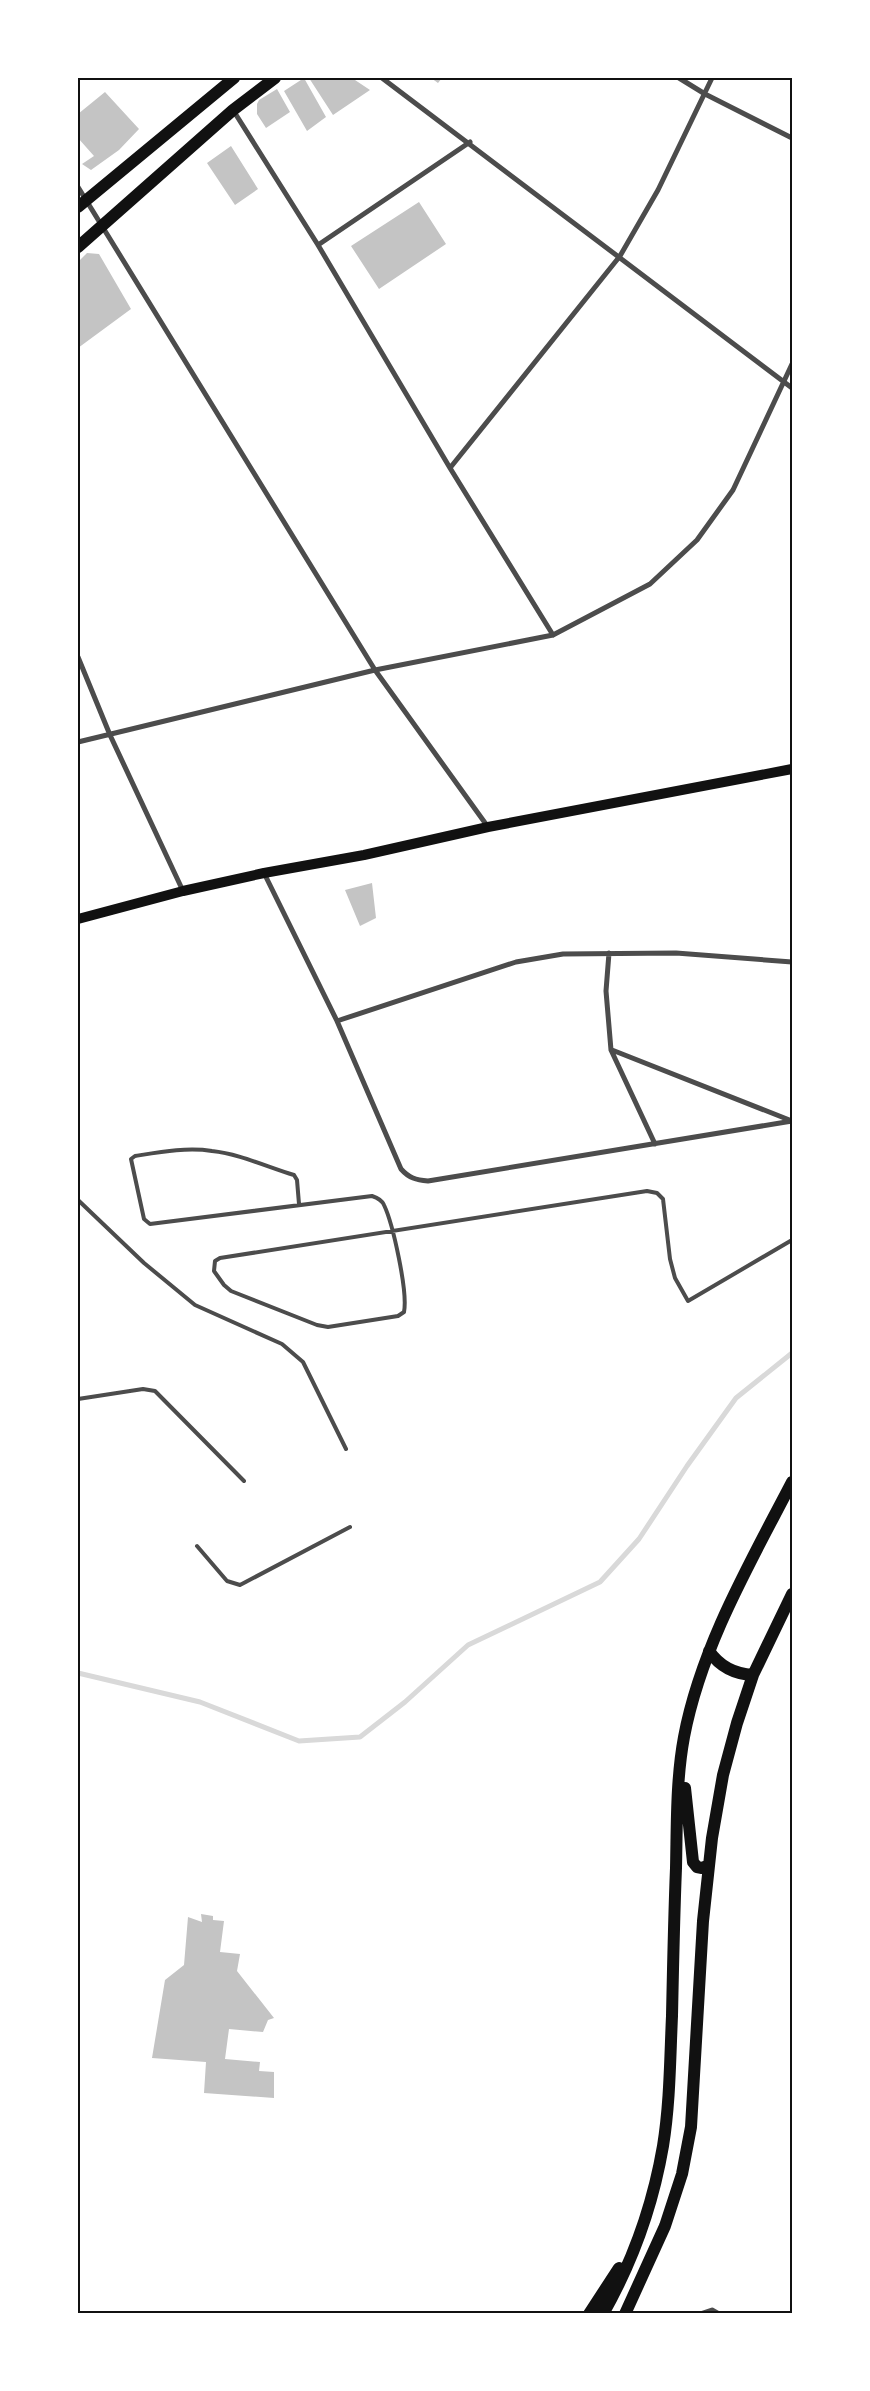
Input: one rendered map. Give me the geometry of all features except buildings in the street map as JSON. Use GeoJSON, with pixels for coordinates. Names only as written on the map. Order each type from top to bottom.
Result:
{"type":"FeatureCollection","features":[{"type":"Feature","properties":{"kind":"main road"},"geometry":{"type":"LineString","coordinates":[[82,203],[234,78]]}},
{"type":"Feature","properties":{"kind":"main road"},"geometry":{"type":"LineString","coordinates":[[78,246],[233,110],[275,78]]}},
{"type":"Feature","properties":{"kind":"main road"},"geometry":{"type":"LineString","coordinates":[[78,919],[183,891],[264,873],[364,855],[488,827],[792,769]]}},
{"type":"Feature","properties":{"kind":"main road"},"geometry":{"type":"LineString","coordinates":[[603,2314],[616,2290],[637,2240],[651,2197],[663,2147],[670,2088],[678,1794],[682,1758],[692,1705],[709,1651],[754,1555],[792,1482]]}},
{"type":"Feature","properties":{"kind":"main road"},"geometry":{"type":"LineString","coordinates":[[625,2314],[666,2226],[682,2174],[691,2127],[703,1921],[709,1865],[723,1775],[737,1723],[753,1675],[792,1594]]}},
{"type":"Feature","properties":{"kind":"main road"},"geometry":{"type":"LineString","coordinates":[[709,1651],[722,1667],[733,1672],[753,1675]]}},
{"type":"Feature","properties":{"kind":"main road"},"geometry":{"type":"LineString","coordinates":[[682,1758],[694,1862],[697,1867],[702,1868],[709,1865]]}},
{"type":"Feature","properties":{"kind":"main road"},"geometry":{"type":"LineString","coordinates":[[588,2314],[637,2240]]}},
{"type":"Feature","properties":{"kind":"street"},"geometry":{"type":"LineString","coordinates":[[382,78],[470,142],[792,388]]}},
{"type":"Feature","properties":{"kind":"street"},"geometry":{"type":"LineString","coordinates":[[679,78],[705,94],[792,138]]}},
{"type":"Feature","properties":{"kind":"street"},"geometry":{"type":"LineString","coordinates":[[450,468],[620,256],[658,190],[712,78]]}},
{"type":"Feature","properties":{"kind":"street"},"geometry":{"type":"LineString","coordinates":[[233,110],[318,245],[450,468],[553,635]]}},
{"type":"Feature","properties":{"kind":"street"},"geometry":{"type":"LineString","coordinates":[[318,245],[470,142]]}},
{"type":"Feature","properties":{"kind":"street"},"geometry":{"type":"LineString","coordinates":[[78,187],[82,203],[102,226],[375,670],[488,827]]}},
{"type":"Feature","properties":{"kind":"street"},"geometry":{"type":"LineString","coordinates":[[78,742],[375,670],[553,635],[650,584],[697,540],[733,490],[792,364]]}},
{"type":"Feature","properties":{"kind":"street"},"geometry":{"type":"LineString","coordinates":[[78,658],[110,735],[183,891]]}},
{"type":"Feature","properties":{"kind":"street"},"geometry":{"type":"LineString","coordinates":[[264,873],[337,1021],[401,1170],[409,1177],[428,1181],[792,1121]]}},
{"type":"Feature","properties":{"kind":"street"},"geometry":{"type":"LineString","coordinates":[[609,953],[606,991],[611,1050],[655,1144]]}},
{"type":"Feature","properties":{"kind":"street"},"geometry":{"type":"LineString","coordinates":[[337,1021],[516,962],[563,954],[676,953],[792,962]]}},
{"type":"Feature","properties":{"kind":"street"},"geometry":{"type":"LineString","coordinates":[[611,1050],[792,1121]]}},
{"type":"Feature","properties":{"kind":"street"},"geometry":{"type":"LineString","coordinates":[[700,2314],[712,2310],[719,2314]]}},
{"type":"Feature","properties":{"kind":"lane"},"geometry":{"type":"LineString","coordinates":[[299,1204],[297,1180],[294,1176],[222,1152],[209,1150],[168,1151],[134,1156],[132,1159],[144,1218],[150,1224],[299,1204],[372,1196],[379,1198],[384,1204],[393,1232],[405,1307],[402,1315],[328,1327],[317,1325],[231,1291],[224,1286],[214,1271],[213,1266],[220,1258],[393,1232],[647,1190],[657,1193],[663,1199],[666,1208],[670,1259],[675,1278],[688,1301],[792,1240]]}},
{"type":"Feature","properties":{"kind":"lane"},"geometry":{"type":"LineString","coordinates":[[78,1200],[144,1263],[195,1305],[282,1344],[303,1362],[346,1449]]}},
{"type":"Feature","properties":{"kind":"lane"},"geometry":{"type":"LineString","coordinates":[[78,1399],[144,1390],[155,1392],[244,1481]]}},
{"type":"Feature","properties":{"kind":"lane"},"geometry":{"type":"LineString","coordinates":[[197,1546],[227,1581],[240,1585],[350,1527]]}},
{"type":"Feature","properties":{"kind":"waterway"},"geometry":{"type":"LineString","coordinates":[[78,1673],[200,1702],[299,1741],[360,1737],[405,1702],[468,1645],[600,1582],[639,1539],[687,1466],[736,1398],[792,1353]]}}]}
